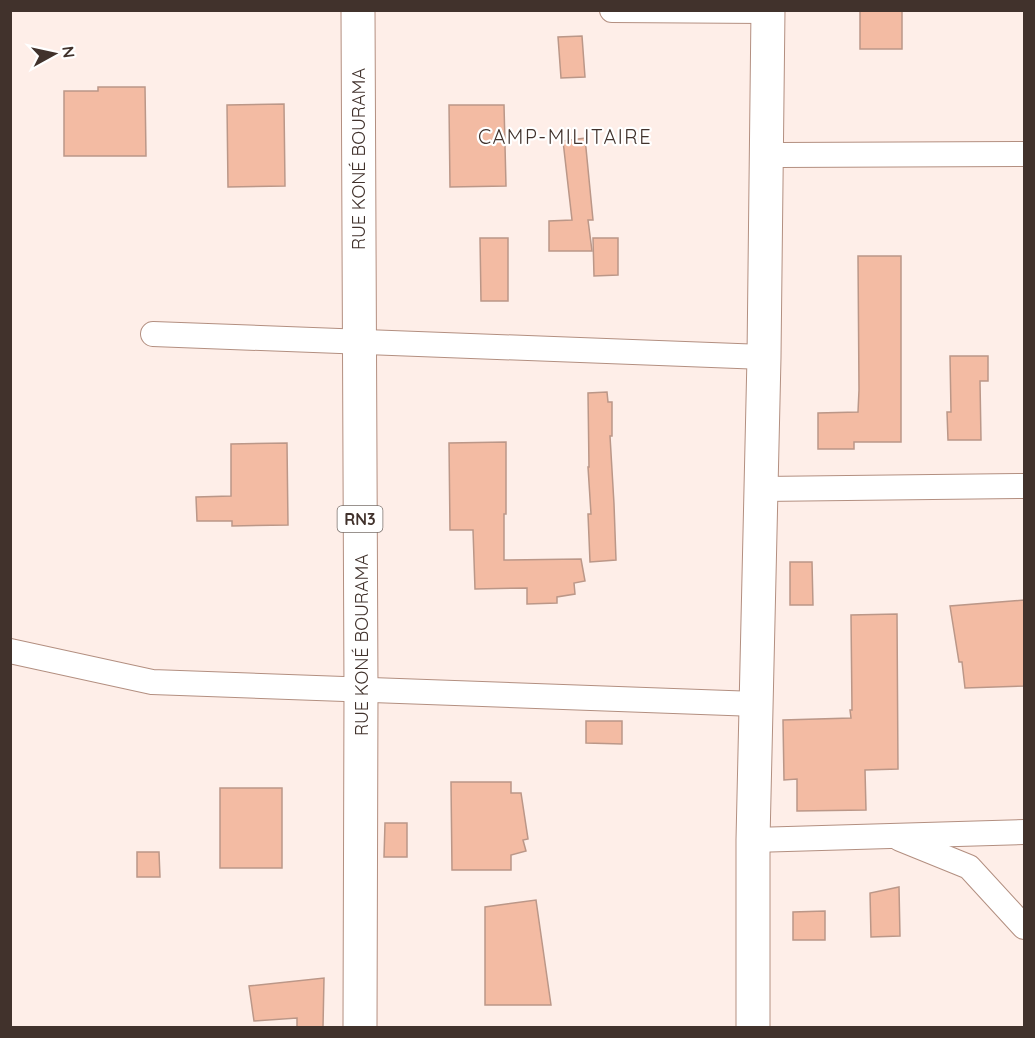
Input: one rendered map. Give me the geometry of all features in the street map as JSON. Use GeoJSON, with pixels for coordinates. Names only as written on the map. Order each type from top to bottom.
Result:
{"type":"FeatureCollection","features":[{"type":"Feature","properties":{"kind":"main road","name":"RUE KONÉ BOURAMA"},"geometry":{"type":"LineString","coordinates":[[358,10],[362,690],[360,1028]]}},
{"type":"Feature","properties":{"kind":"main road"},"geometry":{"type":"LineString","coordinates":[[753,1028],[753,840],[764,357],[768,11]]}},
{"type":"Feature","properties":{"kind":"street"},"geometry":{"type":"LineString","coordinates":[[612,10],[768,11]]}},
{"type":"Feature","properties":{"kind":"street"},"geometry":{"type":"LineString","coordinates":[[779,155],[1024,154]]}},
{"type":"Feature","properties":{"kind":"street"},"geometry":{"type":"LineString","coordinates":[[153,334],[764,357]]}},
{"type":"Feature","properties":{"kind":"street"},"geometry":{"type":"LineString","coordinates":[[761,489],[1024,486]]}},
{"type":"Feature","properties":{"kind":"street"},"geometry":{"type":"LineString","coordinates":[[10,651],[152,682],[756,704]]}},
{"type":"Feature","properties":{"kind":"street"},"geometry":{"type":"LineString","coordinates":[[753,840],[1024,832]]}},
{"type":"Feature","properties":{"kind":"street"},"geometry":{"type":"LineString","coordinates":[[892,836],[969,867],[1024,927]]}},
{"type":"Feature","properties":{"kind":"building"},"geometry":{"type":"Polygon","coordinates":[[[860,10],[902,10],[902,49],[860,49],[860,10]]]}},
{"type":"Feature","properties":{"kind":"building"},"geometry":{"type":"Polygon","coordinates":[[[582,36],[585,77],[561,78],[558,37],[582,36]]]}},
{"type":"Feature","properties":{"kind":"building"},"geometry":{"type":"Polygon","coordinates":[[[98,87],[145,87],[146,156],[64,156],[64,91],[98,91],[98,87]]]}},
{"type":"Feature","properties":{"kind":"building"},"geometry":{"type":"Polygon","coordinates":[[[284,104],[285,186],[228,187],[227,105],[284,104]]]}},
{"type":"Feature","properties":{"kind":"building"},"geometry":{"type":"Polygon","coordinates":[[[449,105],[504,105],[506,186],[450,187],[449,105]]]}},
{"type":"Feature","properties":{"kind":"building"},"geometry":{"type":"Polygon","coordinates":[[[585,138],[593,220],[588,220],[592,251],[549,251],[549,221],[572,220],[563,141],[585,138]]]}},
{"type":"Feature","properties":{"kind":"building"},"geometry":{"type":"Polygon","coordinates":[[[480,238],[508,238],[508,301],[481,301],[480,238]]]}},
{"type":"Feature","properties":{"kind":"building"},"geometry":{"type":"Polygon","coordinates":[[[593,238],[618,238],[618,275],[594,276],[593,238]]]}},
{"type":"Feature","properties":{"kind":"building"},"geometry":{"type":"Polygon","coordinates":[[[858,256],[901,256],[901,442],[854,442],[854,449],[818,449],[818,413],[858,412],[858,256]]]}},
{"type":"Feature","properties":{"kind":"building"},"geometry":{"type":"Polygon","coordinates":[[[950,356],[988,356],[988,381],[980,381],[981,440],[948,440],[947,412],[951,412],[950,356]]]}},
{"type":"Feature","properties":{"kind":"building"},"geometry":{"type":"Polygon","coordinates":[[[607,392],[608,402],[612,402],[612,436],[610,436],[616,560],[590,562],[588,393],[607,392]]]}},
{"type":"Feature","properties":{"kind":"building"},"geometry":{"type":"Polygon","coordinates":[[[506,442],[504,560],[581,559],[585,581],[574,583],[575,594],[557,597],[557,603],[527,604],[527,588],[475,589],[473,530],[450,530],[449,443],[506,442]]]}},
{"type":"Feature","properties":{"kind":"building"},"geometry":{"type":"Polygon","coordinates":[[[287,443],[288,525],[232,526],[232,521],[197,521],[196,497],[231,496],[231,444],[287,443]]]}},
{"type":"Feature","properties":{"kind":"building"},"geometry":{"type":"Polygon","coordinates":[[[790,562],[812,562],[813,605],[790,605],[790,562]]]}},
{"type":"Feature","properties":{"kind":"building"},"geometry":{"type":"Polygon","coordinates":[[[1024,600],[1024,686],[965,688],[950,606],[1024,600]]]}},
{"type":"Feature","properties":{"kind":"building"},"geometry":{"type":"Polygon","coordinates":[[[897,614],[898,769],[865,770],[866,810],[797,811],[797,779],[784,780],[783,720],[851,718],[851,615],[897,614]]]}},
{"type":"Feature","properties":{"kind":"building"},"geometry":{"type":"Polygon","coordinates":[[[586,721],[622,721],[622,744],[586,743],[586,721]]]}},
{"type":"Feature","properties":{"kind":"building"},"geometry":{"type":"Polygon","coordinates":[[[451,782],[511,782],[511,793],[521,793],[528,839],[523,840],[526,851],[511,855],[511,870],[452,870],[451,782]]]}},
{"type":"Feature","properties":{"kind":"building"},"geometry":{"type":"Polygon","coordinates":[[[220,788],[282,788],[282,868],[220,868],[220,788]]]}},
{"type":"Feature","properties":{"kind":"building"},"geometry":{"type":"Polygon","coordinates":[[[385,823],[407,823],[407,857],[384,857],[385,823]]]}},
{"type":"Feature","properties":{"kind":"building"},"geometry":{"type":"Polygon","coordinates":[[[137,852],[159,852],[160,877],[137,877],[137,852]]]}},
{"type":"Feature","properties":{"kind":"building"},"geometry":{"type":"Polygon","coordinates":[[[899,887],[900,936],[871,937],[870,893],[899,887]]]}},
{"type":"Feature","properties":{"kind":"building"},"geometry":{"type":"Polygon","coordinates":[[[536,900],[551,1005],[485,1005],[485,907],[536,900]]]}},
{"type":"Feature","properties":{"kind":"building"},"geometry":{"type":"Polygon","coordinates":[[[825,911],[825,940],[793,940],[793,912],[825,911]]]}},
{"type":"Feature","properties":{"kind":"building"},"geometry":{"type":"Polygon","coordinates":[[[324,978],[323,1027],[297,1027],[297,1018],[254,1021],[249,986],[324,978]]]}},
{"type":"Feature","properties":{"kind":"district","name":"CAMP-MILITAIRE"},"geometry":{"type":"Point","coordinates":[565,136]}}]}
